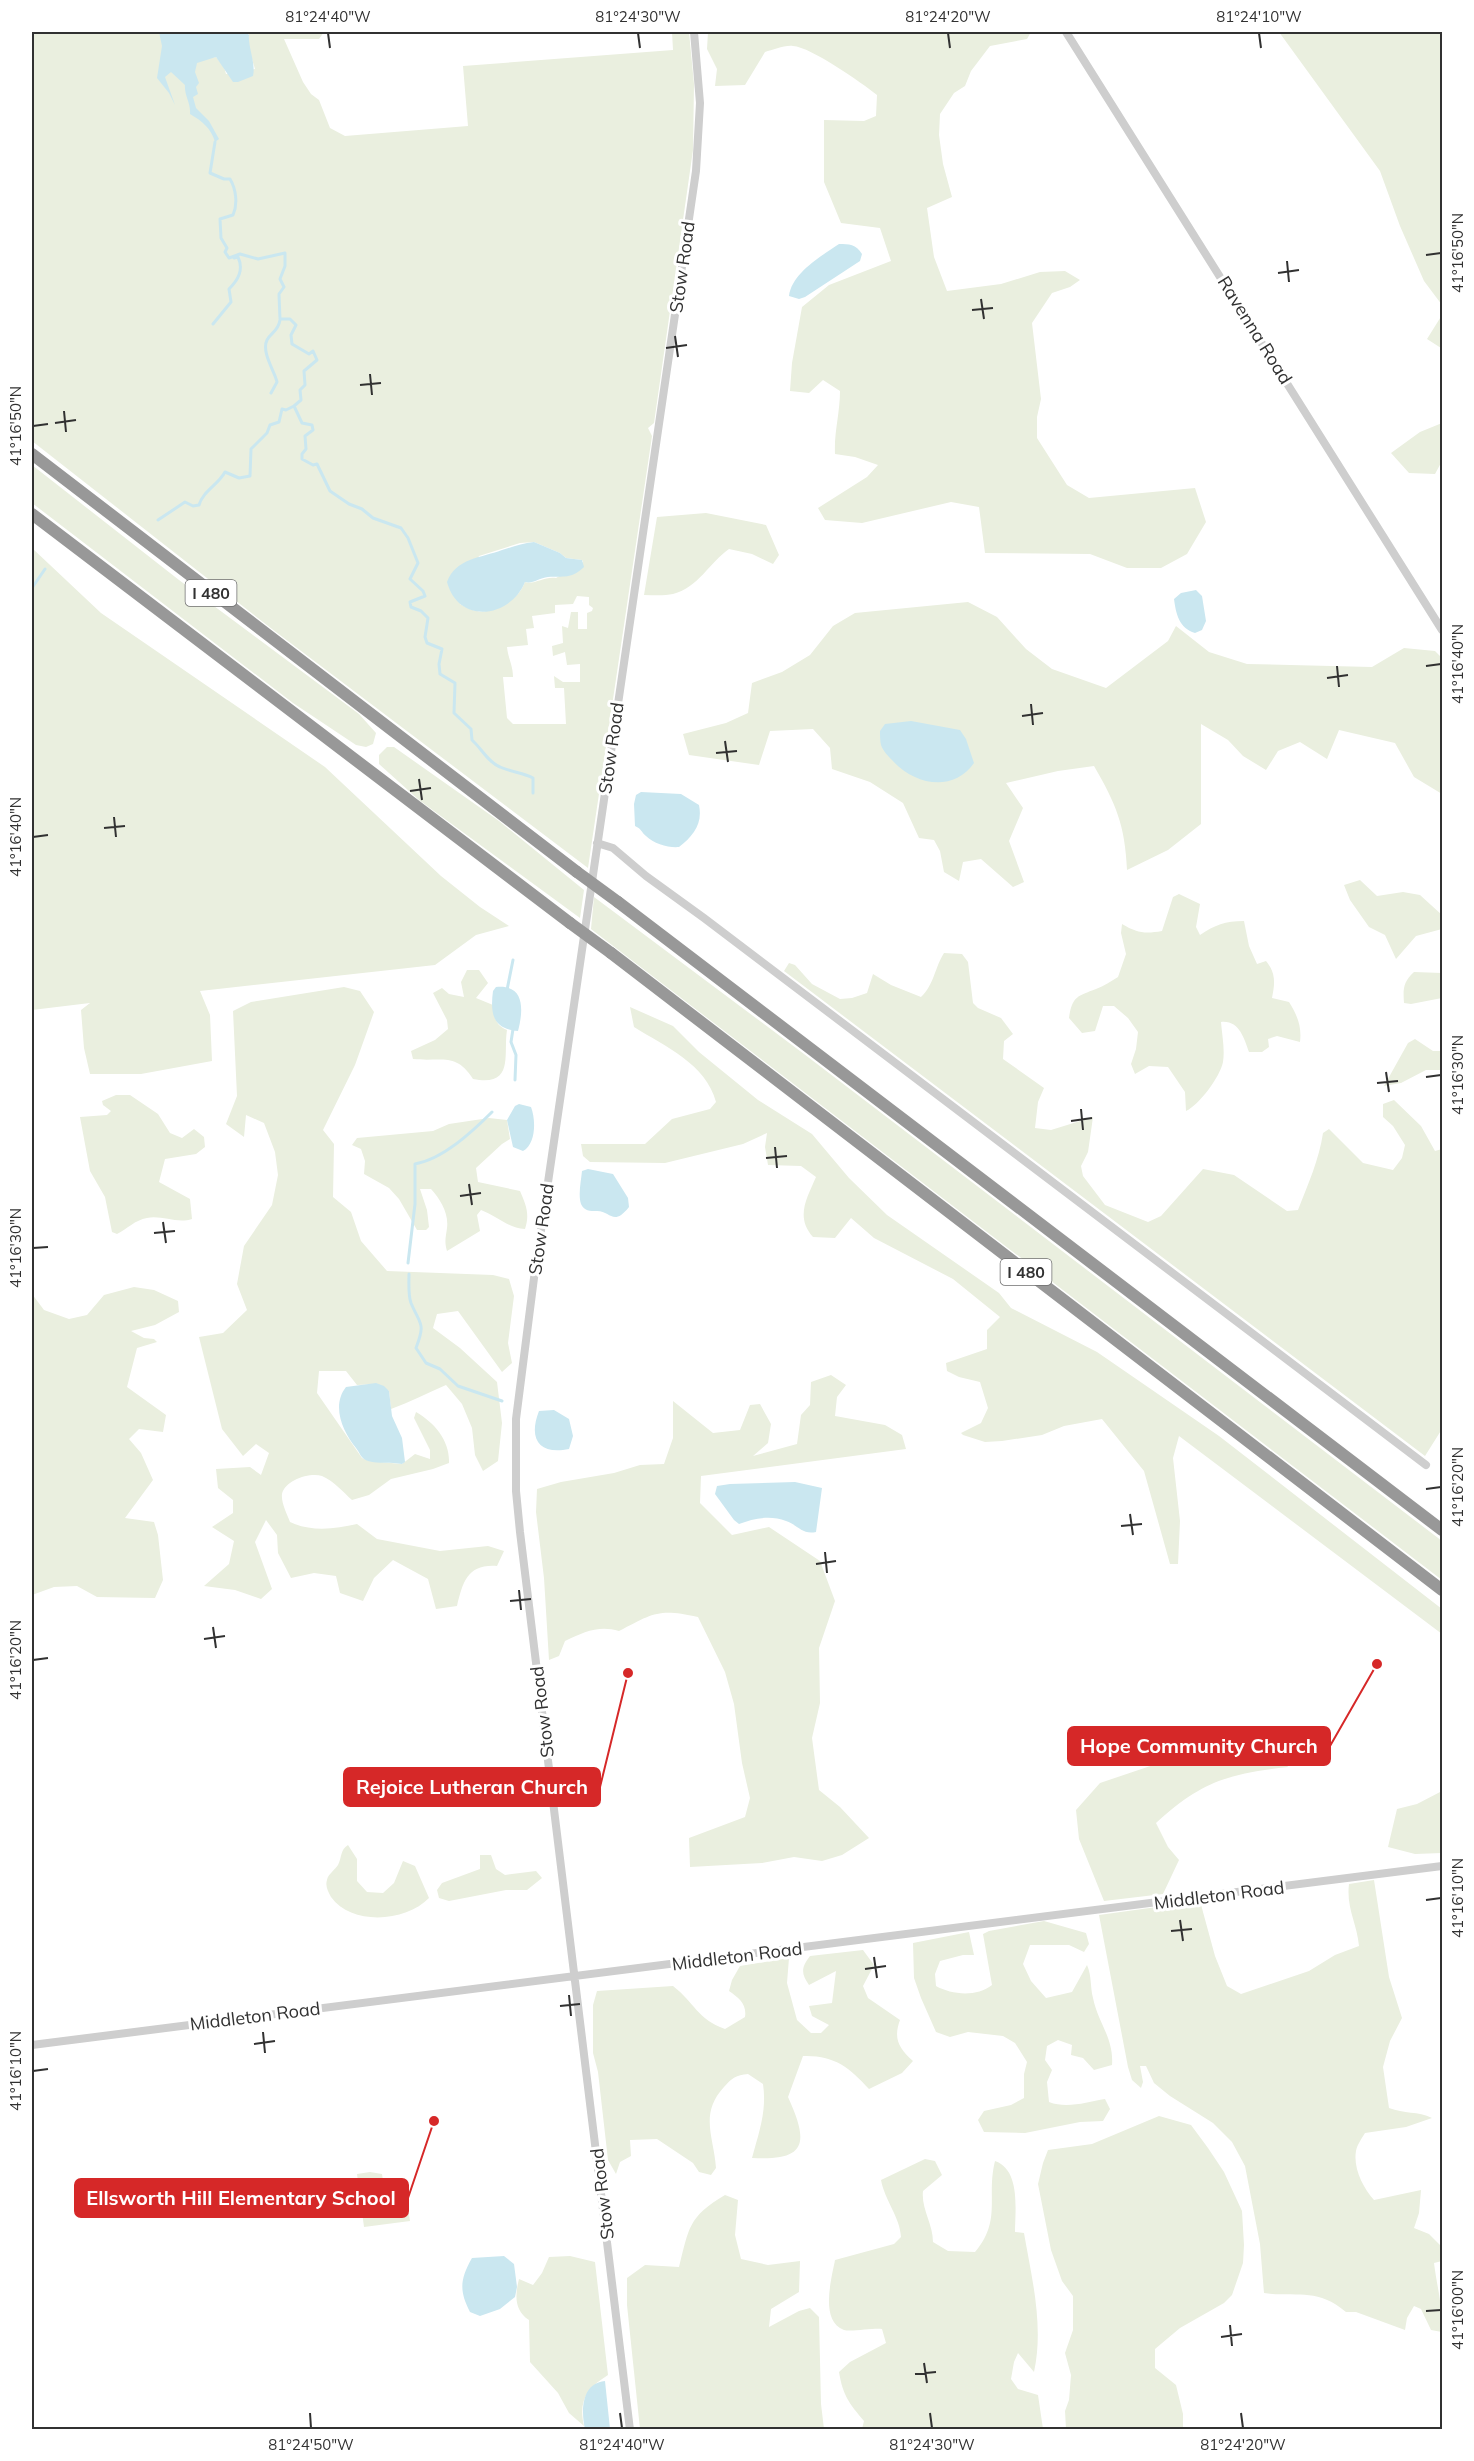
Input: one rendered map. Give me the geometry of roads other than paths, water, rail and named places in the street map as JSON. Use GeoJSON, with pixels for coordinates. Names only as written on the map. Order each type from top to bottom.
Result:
{"type":"FeatureCollection","features":[{"type":"Feature","properties":{"kind":"highway","name":"I 480"},"geometry":{"type":"LineString","coordinates":[[32,454],[1443,1530]]}},
{"type":"Feature","properties":{"kind":"highway","name":"I 480"},"geometry":{"type":"LineString","coordinates":[[32,514],[611,953],[1443,1590]]}},
{"type":"Feature","properties":{"kind":"street","name":"Stow Road"},"geometry":{"type":"LineString","coordinates":[[630,2430],[520,1533],[515,1444],[522,1363],[697,168],[700,103],[694,32]]}},
{"type":"Feature","properties":{"kind":"street","name":"Ravenna Road"},"geometry":{"type":"LineString","coordinates":[[1066,32],[1443,630]]}},
{"type":"Feature","properties":{"kind":"street"},"geometry":{"type":"LineString","coordinates":[[597,843],[614,848],[646,876],[1426,1465]]}},
{"type":"Feature","properties":{"kind":"street","name":"Middleton Road"},"geometry":{"type":"LineString","coordinates":[[32,2045],[1443,1866]]}},
{"type":"Feature","properties":{"kind":"water"},"geometry":{"type":"Polygon","coordinates":[[[159,32],[246,32],[249,35],[254,66],[253,76],[233,82],[216,57],[197,63],[195,72],[199,83],[196,87],[198,94],[193,97],[196,108],[209,121],[219,139],[215,142],[206,125],[190,114],[185,85],[171,72],[165,77],[175,105],[157,78],[162,46],[159,32]]]}},
{"type":"Feature","properties":{"kind":"water"},"geometry":{"type":"Polygon","coordinates":[[[839,244],[855,246],[862,254],[860,261],[805,297],[799,299],[789,296],[795,280],[801,273],[839,244]]]}},
{"type":"Feature","properties":{"kind":"water"},"geometry":{"type":"Polygon","coordinates":[[[534,542],[566,558],[582,560],[584,567],[571,575],[525,582],[509,603],[485,612],[473,611],[453,596],[447,582],[456,568],[463,563],[534,542]]]}},
{"type":"Feature","properties":{"kind":"water"},"geometry":{"type":"Polygon","coordinates":[[[1196,590],[1202,596],[1206,621],[1202,630],[1195,633],[1182,624],[1177,615],[1174,599],[1181,593],[1196,590]]]}},
{"type":"Feature","properties":{"kind":"water"},"geometry":{"type":"Polygon","coordinates":[[[911,721],[960,730],[966,739],[974,763],[965,773],[945,782],[922,780],[901,769],[883,749],[880,731],[885,724],[911,721]]]}},
{"type":"Feature","properties":{"kind":"water"},"geometry":{"type":"Polygon","coordinates":[[[641,792],[681,794],[699,805],[700,818],[696,829],[679,847],[657,843],[635,826],[634,804],[636,795],[641,792]]]}},
{"type":"Feature","properties":{"kind":"water"},"geometry":{"type":"Polygon","coordinates":[[[496,987],[513,990],[520,1001],[521,1016],[518,1031],[503,1027],[495,1019],[492,999],[496,987]]]}},
{"type":"Feature","properties":{"kind":"water"},"geometry":{"type":"Polygon","coordinates":[[[519,1104],[531,1107],[534,1118],[533,1137],[523,1151],[513,1147],[507,1120],[515,1106],[519,1104]]]}},
{"type":"Feature","properties":{"kind":"water"},"geometry":{"type":"Polygon","coordinates":[[[588,1169],[613,1174],[628,1198],[629,1207],[624,1213],[616,1217],[588,1210],[582,1206],[580,1188],[582,1171],[588,1169]]]}},
{"type":"Feature","properties":{"kind":"water"},"geometry":{"type":"Polygon","coordinates":[[[376,1383],[389,1391],[392,1416],[402,1438],[405,1462],[402,1464],[372,1462],[364,1459],[343,1427],[339,1402],[346,1387],[376,1383]]]}},
{"type":"Feature","properties":{"kind":"water"},"geometry":{"type":"Polygon","coordinates":[[[554,1410],[569,1419],[573,1436],[569,1449],[550,1450],[543,1447],[536,1437],[536,1421],[539,1411],[554,1410]]]}},
{"type":"Feature","properties":{"kind":"water"},"geometry":{"type":"Polygon","coordinates":[[[795,1482],[822,1488],[816,1532],[807,1532],[774,1518],[757,1519],[739,1524],[715,1494],[717,1486],[730,1484],[795,1482]]]}},
{"type":"Feature","properties":{"kind":"water"},"geometry":{"type":"Polygon","coordinates":[[[504,2256],[514,2264],[517,2287],[515,2297],[500,2309],[480,2316],[470,2312],[462,2285],[472,2258],[504,2256]]]}},
{"type":"Feature","properties":{"kind":"water"},"geometry":{"type":"Polygon","coordinates":[[[605,2381],[610,2429],[585,2429],[584,2399],[591,2387],[605,2381]]]}},
{"type":"Feature","properties":{"kind":"waterway"},"geometry":{"type":"LineString","coordinates":[[215,142],[210,173],[230,179],[236,197],[233,215],[220,219],[221,238],[227,248],[225,252],[229,258],[240,254],[258,259],[285,253],[285,266],[280,279],[284,287],[279,294],[280,319],[290,319],[296,325],[291,335],[292,344],[309,354],[313,351],[317,360],[304,371],[305,385],[300,390],[301,400],[294,406],[302,423],[312,425],[313,430],[305,436],[306,449],[302,454],[302,459],[313,465],[317,464],[330,491],[373,518],[401,528],[408,538],[418,563],[410,579],[423,591],[425,596],[410,602],[411,607],[421,611],[428,618],[425,637],[427,643],[442,649],[440,674],[455,683],[454,713],[471,729],[472,740],[492,762],[504,769],[533,778],[533,793]]}},
{"type":"Feature","properties":{"kind":"waterway"},"geometry":{"type":"LineString","coordinates":[[213,324],[231,302],[229,289],[240,270],[238,257],[234,258]]}},
{"type":"Feature","properties":{"kind":"waterway"},"geometry":{"type":"LineString","coordinates":[[271,393],[277,382],[267,356],[266,345],[280,320]]}},
{"type":"Feature","properties":{"kind":"waterway"},"geometry":{"type":"LineString","coordinates":[[158,520],[185,502],[193,506],[199,505],[225,472],[239,478],[250,476],[251,449],[267,433],[270,425],[279,422],[282,409],[286,410],[294,406]]}},
{"type":"Feature","properties":{"kind":"waterway"},"geometry":{"type":"LineString","coordinates":[[32,588],[45,569]]}},
{"type":"Feature","properties":{"kind":"waterway"},"geometry":{"type":"LineString","coordinates":[[507,990],[513,960]]}},
{"type":"Feature","properties":{"kind":"waterway"},"geometry":{"type":"LineString","coordinates":[[513,1029],[511,1042],[516,1055],[515,1080]]}},
{"type":"Feature","properties":{"kind":"waterway"},"geometry":{"type":"LineString","coordinates":[[408,1263],[415,1204],[415,1164],[446,1151],[492,1112]]}},
{"type":"Feature","properties":{"kind":"waterway"},"geometry":{"type":"LineString","coordinates":[[409,1274],[410,1300],[421,1324],[421,1333],[416,1348],[426,1363],[440,1369],[458,1386],[502,1401]]}},
{"type":"Feature","properties":{"kind":"place","name":"Hope Community Church"},"geometry":{"type":"Point","coordinates":[1377,1664]}},
{"type":"Feature","properties":{"kind":"place","name":"Rejoice Lutheran Church"},"geometry":{"type":"Point","coordinates":[628,1673]}},
{"type":"Feature","properties":{"kind":"place","name":"Ellsworth Hill Elementary School"},"geometry":{"type":"Point","coordinates":[434,2121]}}]}
